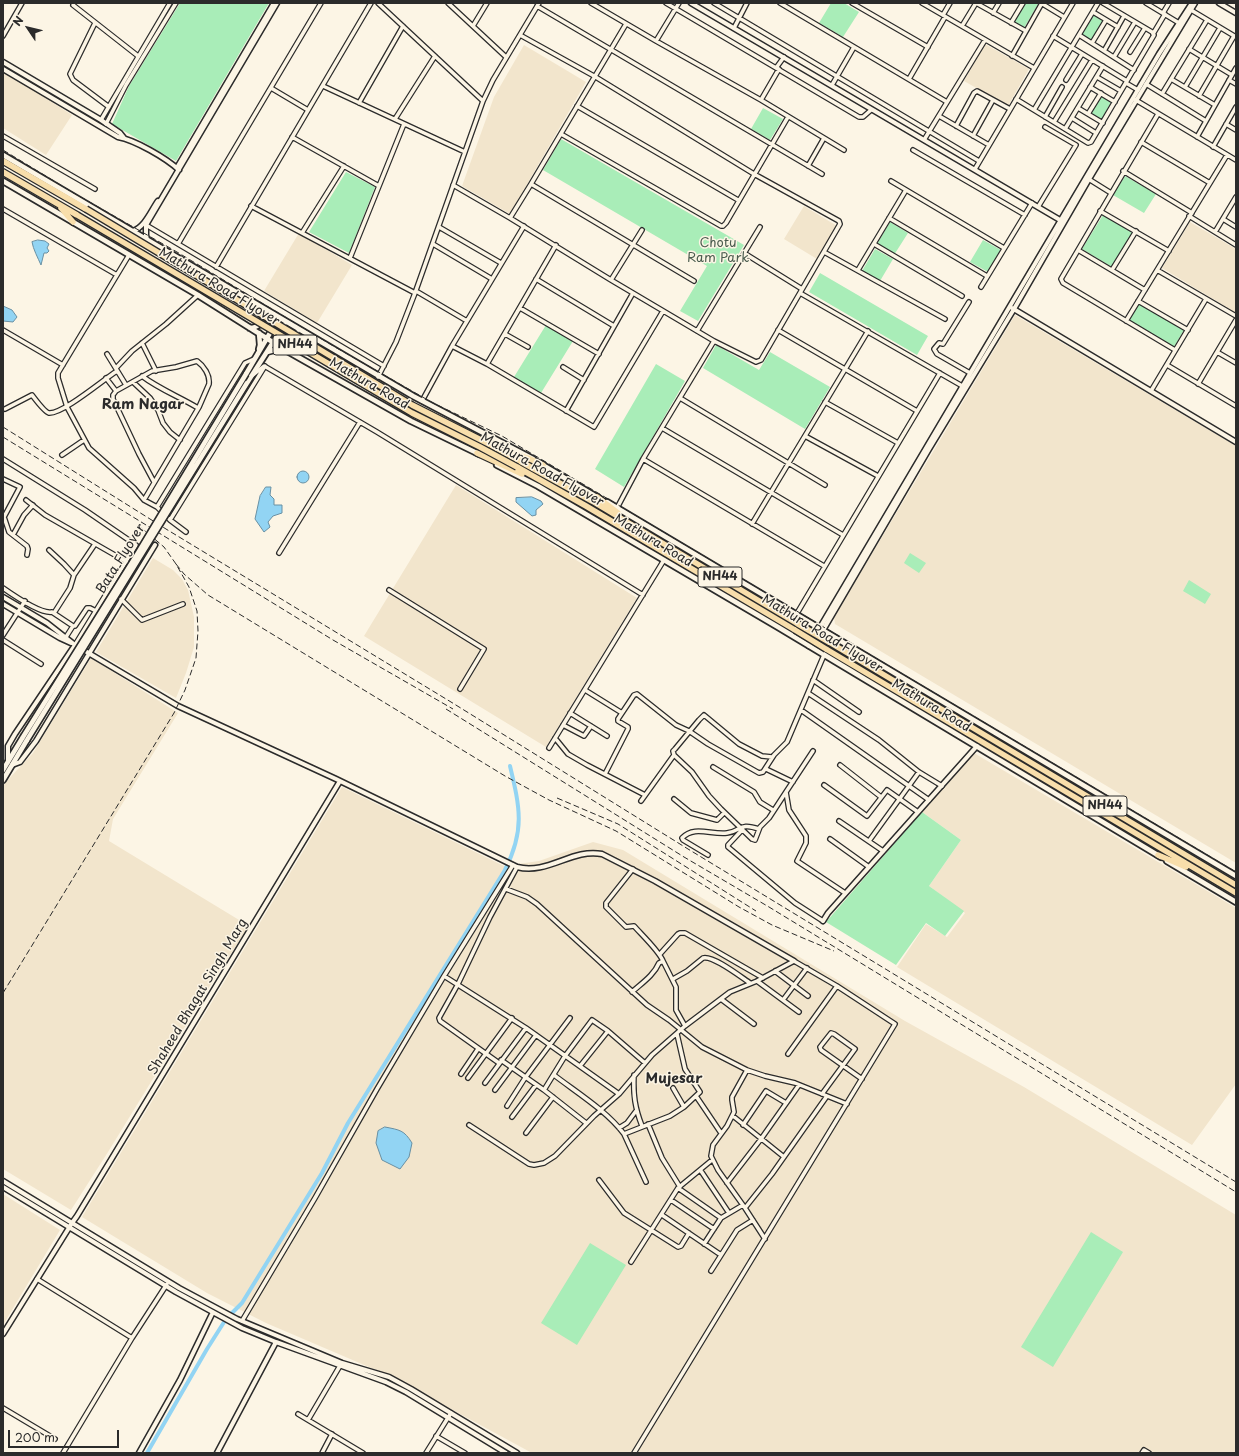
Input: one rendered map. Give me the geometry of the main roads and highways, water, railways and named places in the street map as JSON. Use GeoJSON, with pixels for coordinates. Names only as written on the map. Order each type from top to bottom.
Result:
{"type":"FeatureCollection","features":[{"type":"Feature","properties":{"kind":"highway","name":"Mathura Road Flyover"},"geometry":{"type":"LineString","coordinates":[[3,161],[71,201],[85,207],[412,405],[500,450]]}},
{"type":"Feature","properties":{"kind":"highway","name":"NH44"},"geometry":{"type":"LineString","coordinates":[[3,172],[59,204]]}},
{"type":"Feature","properties":{"kind":"highway","name":"Mathura Road Flyover"},"geometry":{"type":"LineString","coordinates":[[59,204],[412,413],[480,447],[537,478],[1198,870]]}},
{"type":"Feature","properties":{"kind":"highway"},"geometry":{"type":"LineString","coordinates":[[59,204],[73,222]]}},
{"type":"Feature","properties":{"kind":"highway"},"geometry":{"type":"LineString","coordinates":[[500,450],[530,459],[543,465]]}},
{"type":"Feature","properties":{"kind":"highway","name":"Mathura Road"},"geometry":{"type":"LineString","coordinates":[[500,450],[634,526]]}},
{"type":"Feature","properties":{"kind":"highway"},"geometry":{"type":"LineString","coordinates":[[477,453],[521,473],[537,478]]}},
{"type":"Feature","properties":{"kind":"highway"},"geometry":{"type":"LineString","coordinates":[[597,497],[634,526]]}},
{"type":"Feature","properties":{"kind":"highway","name":"Mathura Road Flyover"},"geometry":{"type":"LineString","coordinates":[[634,526],[1236,885]]}},
{"type":"Feature","properties":{"kind":"highway"},"geometry":{"type":"LineString","coordinates":[[1158,856],[1198,870]]}},
{"type":"Feature","properties":{"kind":"highway","name":"NH44"},"geometry":{"type":"LineString","coordinates":[[1198,870],[1236,893]]}},
{"type":"Feature","properties":{"kind":"main road","name":"Mathura Road"},"geometry":{"type":"LineString","coordinates":[[3,155],[85,207],[133,231],[378,377],[522,452],[1236,876]]}},
{"type":"Feature","properties":{"kind":"main road","name":"Mathura Road"},"geometry":{"type":"LineString","coordinates":[[3,182],[198,295],[282,348],[411,421],[477,453],[538,486],[811,647],[1236,902]]}},
{"type":"Feature","properties":{"kind":"main road"},"geometry":{"type":"LineString","coordinates":[[250,328],[261,324],[264,319],[264,313],[261,307]]}},
{"type":"Feature","properties":{"kind":"main road","name":"Bata Flyover"},"geometry":{"type":"LineString","coordinates":[[4,777],[12,765],[25,738],[248,376],[256,358],[279,318]]}},
{"type":"Feature","properties":{"kind":"main road"},"geometry":{"type":"LineString","coordinates":[[248,376],[267,352],[286,322]]}},
{"type":"Feature","properties":{"kind":"main road"},"geometry":{"type":"LineString","coordinates":[[290,352],[290,340],[297,333],[302,332]]}},
{"type":"Feature","properties":{"kind":"main road"},"geometry":{"type":"LineString","coordinates":[[256,358],[260,345],[259,333]]}},
{"type":"Feature","properties":{"kind":"main road"},"geometry":{"type":"LineString","coordinates":[[267,352],[282,348]]}},
{"type":"Feature","properties":{"kind":"main road","name":"Bata Flyover"},"geometry":{"type":"LineString","coordinates":[[3,770],[25,738],[247,383],[248,376]]}},
{"type":"Feature","properties":{"kind":"water"},"geometry":{"type":"Polygon","coordinates":[[[38,240],[45,241],[49,244],[47,248],[49,251],[44,253],[41,265],[34,251],[32,242],[38,240]]]}},
{"type":"Feature","properties":{"kind":"water"},"geometry":{"type":"Polygon","coordinates":[[[3,306],[12,310],[17,317],[13,322],[3,321],[3,306]]]}},
{"type":"Feature","properties":{"kind":"water"},"geometry":{"type":"Polygon","coordinates":[[[301,471],[305,471],[309,477],[305,483],[301,483],[297,479],[297,475],[301,471]]]}},
{"type":"Feature","properties":{"kind":"water"},"geometry":{"type":"Polygon","coordinates":[[[266,487],[271,487],[270,495],[274,499],[274,505],[282,505],[282,513],[273,516],[268,522],[270,527],[264,532],[255,519],[260,496],[266,487]]]}},
{"type":"Feature","properties":{"kind":"water"},"geometry":{"type":"Polygon","coordinates":[[[532,497],[541,501],[543,504],[536,510],[536,515],[532,516],[516,502],[516,498],[532,497]]]}},
{"type":"Feature","properties":{"kind":"water"},"geometry":{"type":"Polygon","coordinates":[[[385,1127],[401,1131],[407,1135],[412,1143],[409,1157],[400,1169],[382,1160],[376,1143],[378,1131],[385,1127]]]}},
{"type":"Feature","properties":{"kind":"waterway"},"geometry":{"type":"LineString","coordinates":[[147,1453],[207,1349],[226,1319],[242,1303],[322,1173],[348,1123],[505,870],[516,843],[519,819],[516,794],[510,766]]}},
{"type":"Feature","properties":{"kind":"railway"},"geometry":{"type":"LineString","coordinates":[[3,150],[335,347],[433,403],[502,436],[1236,872]]}},
{"type":"Feature","properties":{"kind":"railway"},"geometry":{"type":"LineString","coordinates":[[3,427],[166,529],[451,702],[688,849],[1236,1182]]}},
{"type":"Feature","properties":{"kind":"railway"},"geometry":{"type":"LineString","coordinates":[[3,437],[333,640],[453,709]]}},
{"type":"Feature","properties":{"kind":"railway"},"geometry":{"type":"LineString","coordinates":[[3,993],[174,713],[185,690],[196,658],[198,631],[197,611],[189,587],[164,547],[138,525]]}},
{"type":"Feature","properties":{"kind":"railway"},"geometry":{"type":"LineString","coordinates":[[176,564],[184,574],[208,595],[505,776],[549,800],[616,831],[739,907],[772,925],[834,951]]}},
{"type":"Feature","properties":{"kind":"railway"},"geometry":{"type":"LineString","coordinates":[[446,709],[684,857],[769,907],[1236,1192]]}},
{"type":"Feature","properties":{"kind":"railway"},"geometry":{"type":"LineString","coordinates":[[557,798],[618,824],[756,911]]}},
{"type":"Feature","properties":{"kind":"district","name":"Ram Nagar"},"geometry":{"type":"Point","coordinates":[143,405]}},
{"type":"Feature","properties":{"kind":"district","name":"Mujesar"},"geometry":{"type":"Point","coordinates":[674,1079]}},
{"type":"Feature","properties":{"kind":"park label","name":"Chotu Ram Park"},"geometry":{"type":"Point","coordinates":[718,250]}}]}
